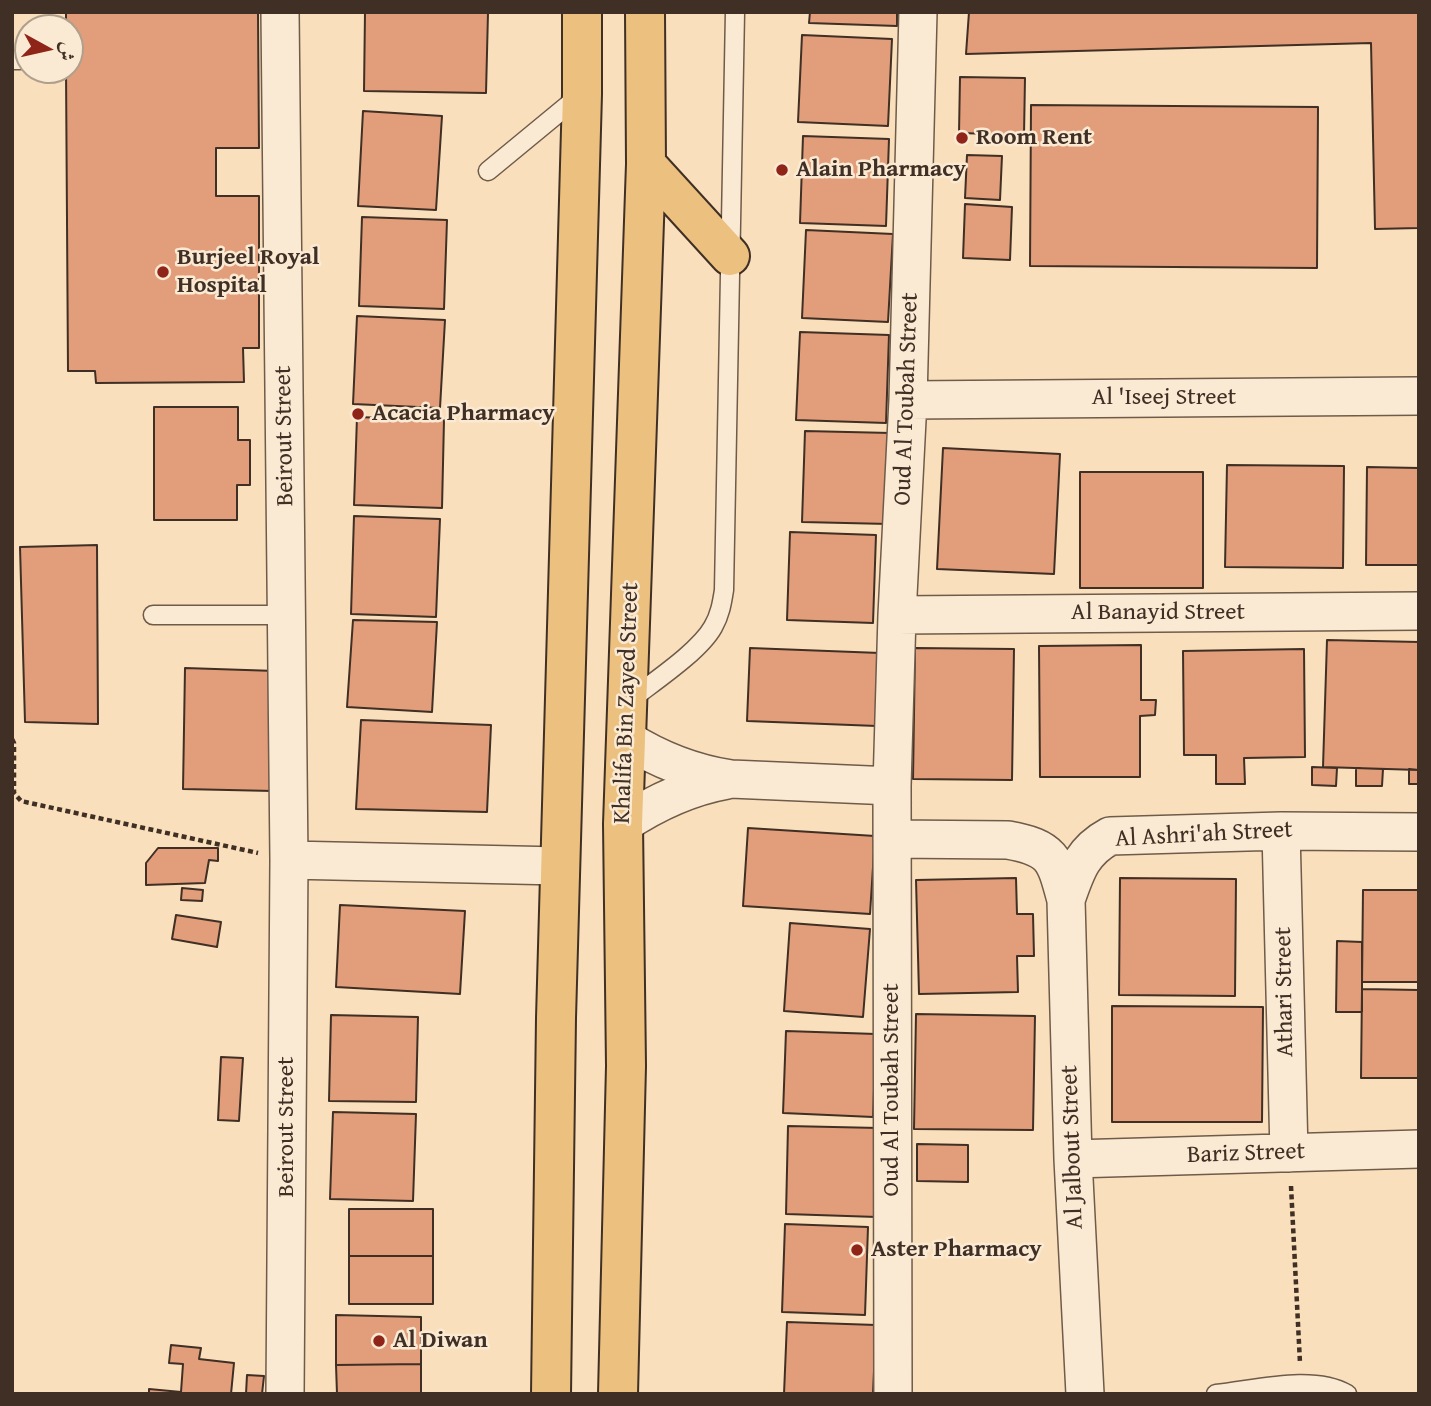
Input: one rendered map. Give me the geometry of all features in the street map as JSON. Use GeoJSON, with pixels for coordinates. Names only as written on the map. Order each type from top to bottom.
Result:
{"type":"FeatureCollection","features":[{"type":"Feature","properties":{"kind":"main road"},"geometry":{"type":"LineString","coordinates":[[551,1394],[556,1018],[582,94],[582,12]]}},
{"type":"Feature","properties":{"kind":"main road","name":"Khalifa Bin Zayed Street"},"geometry":{"type":"LineString","coordinates":[[618,1394],[626,1066],[623,824],[646,164],[645,12]]}},
{"type":"Feature","properties":{"kind":"main road"},"geometry":{"type":"LineString","coordinates":[[646,164],[730,256]]}},
{"type":"Feature","properties":{"kind":"street","name":"Beirout Street"},"geometry":{"type":"LineString","coordinates":[[280,12],[289,860],[285,1394]]}},
{"type":"Feature","properties":{"kind":"street","name":"Oud Al Toubah Street"},"geometry":{"type":"LineString","coordinates":[[893,1394],[892,786],[908,400],[918,12]]}},
{"type":"Feature","properties":{"kind":"street","name":"Al 'Iseej Street"},"geometry":{"type":"LineString","coordinates":[[908,400],[1419,396]]}},
{"type":"Feature","properties":{"kind":"street","name":"Al Banayid Street"},"geometry":{"type":"LineString","coordinates":[[897,615],[1419,611]]}},
{"type":"Feature","properties":{"kind":"street"},"geometry":{"type":"LineString","coordinates":[[626,721],[675,765],[709,775],[731,779],[892,786]]}},
{"type":"Feature","properties":{"kind":"street"},"geometry":{"type":"LineString","coordinates":[[623,824],[663,799],[731,779]]}},
{"type":"Feature","properties":{"kind":"street","name":"Al Ashri'ah Street"},"geometry":{"type":"LineString","coordinates":[[1066,900],[1083,859],[1095,844],[1110,836],[1282,831],[1419,832]]}},
{"type":"Feature","properties":{"kind":"street","name":"Athari Street"},"geometry":{"type":"LineString","coordinates":[[1282,831],[1289,1153]]}},
{"type":"Feature","properties":{"kind":"street"},"geometry":{"type":"LineString","coordinates":[[892,839],[1008,840],[1026,843],[1043,850],[1056,864],[1066,900]]}},
{"type":"Feature","properties":{"kind":"street"},"geometry":{"type":"LineString","coordinates":[[289,860],[560,866]]}},
{"type":"Feature","properties":{"kind":"street","name":"Al Jalbout Street"},"geometry":{"type":"LineString","coordinates":[[1066,900],[1073,1159],[1084,1394]]}},
{"type":"Feature","properties":{"kind":"street","name":"Bariz Street"},"geometry":{"type":"LineString","coordinates":[[1073,1159],[1419,1149]]}},
{"type":"Feature","properties":{"kind":"lane"},"geometry":{"type":"LineString","coordinates":[[626,721],[699,645],[712,629],[721,610],[724,590],[735,12]]}},
{"type":"Feature","properties":{"kind":"lane"},"geometry":{"type":"LineString","coordinates":[[488,171],[582,94]]}},
{"type":"Feature","properties":{"kind":"lane"},"geometry":{"type":"LineString","coordinates":[[153,615],[286,615]]}},
{"type":"Feature","properties":{"kind":"lane"},"geometry":{"type":"LineString","coordinates":[[1216,1394],[1319,1384],[1338,1388],[1348,1394]]}},
{"type":"Feature","properties":{"kind":"path"},"geometry":{"type":"LineString","coordinates":[[12,739],[14,793],[21,801],[289,860]]}},
{"type":"Feature","properties":{"kind":"path"},"geometry":{"type":"LineString","coordinates":[[1289,1153],[1301,1385]]}},
{"type":"Feature","properties":{"kind":"building","name":"Burjeel Royal Hospital"},"geometry":{"type":"Polygon","coordinates":[[[258,12],[259,148],[216,148],[216,196],[259,196],[259,348],[243,348],[244,382],[96,383],[95,371],[68,371],[66,84],[84,84],[84,14],[66,14],[258,12]]]}},
{"type":"Feature","properties":{"kind":"building"},"geometry":{"type":"Polygon","coordinates":[[[365,12],[488,13],[486,93],[364,91],[365,12]]]}},
{"type":"Feature","properties":{"kind":"building"},"geometry":{"type":"Polygon","coordinates":[[[810,12],[897,12],[897,26],[809,23],[810,12]]]}},
{"type":"Feature","properties":{"kind":"building"},"geometry":{"type":"Polygon","coordinates":[[[969,12],[1419,12],[1419,228],[1375,229],[1371,43],[966,54],[969,12]]]}},
{"type":"Feature","properties":{"kind":"building"},"geometry":{"type":"Polygon","coordinates":[[[802,35],[892,39],[888,126],[798,122],[802,35]]]}},
{"type":"Feature","properties":{"kind":"building"},"geometry":{"type":"Polygon","coordinates":[[[960,77],[1025,78],[1024,135],[959,133],[960,77]]]}},
{"type":"Feature","properties":{"kind":"building"},"geometry":{"type":"Polygon","coordinates":[[[1031,105],[1318,107],[1317,268],[1030,266],[1031,105]]]}},
{"type":"Feature","properties":{"kind":"building"},"geometry":{"type":"Polygon","coordinates":[[[363,111],[442,116],[436,210],[358,206],[363,111]]]}},
{"type":"Feature","properties":{"kind":"building"},"geometry":{"type":"Polygon","coordinates":[[[803,136],[889,139],[886,226],[800,223],[803,136]]]}},
{"type":"Feature","properties":{"kind":"building"},"geometry":{"type":"Polygon","coordinates":[[[967,155],[1002,156],[1000,200],[965,198],[967,155]]]}},
{"type":"Feature","properties":{"kind":"building"},"geometry":{"type":"Polygon","coordinates":[[[965,204],[1012,207],[1010,260],[963,258],[965,204]]]}},
{"type":"Feature","properties":{"kind":"building"},"geometry":{"type":"Polygon","coordinates":[[[362,217],[447,220],[444,309],[359,306],[362,217]]]}},
{"type":"Feature","properties":{"kind":"building"},"geometry":{"type":"Polygon","coordinates":[[[806,230],[893,234],[888,322],[802,318],[806,230]]]}},
{"type":"Feature","properties":{"kind":"building"},"geometry":{"type":"Polygon","coordinates":[[[357,316],[445,320],[440,408],[353,404],[357,316]]]}},
{"type":"Feature","properties":{"kind":"building"},"geometry":{"type":"Polygon","coordinates":[[[800,332],[889,335],[886,423],[796,420],[800,332]]]}},
{"type":"Feature","properties":{"kind":"building"},"geometry":{"type":"Polygon","coordinates":[[[154,407],[238,407],[238,440],[250,440],[250,485],[237,485],[237,520],[154,520],[154,407]]]}},
{"type":"Feature","properties":{"kind":"building"},"geometry":{"type":"Polygon","coordinates":[[[357,417],[444,420],[442,508],[354,505],[357,417]]]}},
{"type":"Feature","properties":{"kind":"building"},"geometry":{"type":"Polygon","coordinates":[[[805,431],[891,433],[889,524],[802,522],[805,431]]]}},
{"type":"Feature","properties":{"kind":"building"},"geometry":{"type":"Polygon","coordinates":[[[943,448],[1060,454],[1054,574],[937,569],[943,448]]]}},
{"type":"Feature","properties":{"kind":"building"},"geometry":{"type":"Polygon","coordinates":[[[1227,465],[1344,466],[1343,568],[1225,567],[1227,465]]]}},
{"type":"Feature","properties":{"kind":"building"},"geometry":{"type":"Polygon","coordinates":[[[1367,467],[1419,468],[1419,565],[1366,565],[1367,467]]]}},
{"type":"Feature","properties":{"kind":"building"},"geometry":{"type":"Polygon","coordinates":[[[1080,472],[1203,472],[1203,588],[1080,588],[1080,472]]]}},
{"type":"Feature","properties":{"kind":"building"},"geometry":{"type":"Polygon","coordinates":[[[354,516],[440,519],[436,617],[351,614],[354,516]]]}},
{"type":"Feature","properties":{"kind":"building"},"geometry":{"type":"Polygon","coordinates":[[[790,532],[876,535],[873,623],[787,620],[790,532]]]}},
{"type":"Feature","properties":{"kind":"building"},"geometry":{"type":"Polygon","coordinates":[[[97,545],[98,724],[25,722],[20,547],[97,545]]]}},
{"type":"Feature","properties":{"kind":"building"},"geometry":{"type":"Polygon","coordinates":[[[353,620],[437,622],[432,712],[347,707],[353,620]]]}},
{"type":"Feature","properties":{"kind":"building"},"geometry":{"type":"Polygon","coordinates":[[[1327,640],[1419,642],[1419,770],[1323,767],[1327,640]]]}},
{"type":"Feature","properties":{"kind":"building"},"geometry":{"type":"Polygon","coordinates":[[[1141,645],[1141,700],[1156,700],[1155,715],[1140,716],[1140,777],[1040,777],[1039,646],[1141,645]]]}},
{"type":"Feature","properties":{"kind":"building"},"geometry":{"type":"Polygon","coordinates":[[[750,648],[880,653],[877,726],[747,721],[750,648]]]}},
{"type":"Feature","properties":{"kind":"building"},"geometry":{"type":"Polygon","coordinates":[[[915,648],[1014,649],[1012,780],[913,779],[915,648]]]}},
{"type":"Feature","properties":{"kind":"building"},"geometry":{"type":"Polygon","coordinates":[[[1304,649],[1305,757],[1244,758],[1245,784],[1216,784],[1216,755],[1184,755],[1183,651],[1304,649]]]}},
{"type":"Feature","properties":{"kind":"building"},"geometry":{"type":"Polygon","coordinates":[[[185,668],[276,671],[273,791],[183,789],[185,668]]]}},
{"type":"Feature","properties":{"kind":"building"},"geometry":{"type":"Polygon","coordinates":[[[361,720],[491,725],[487,812],[356,809],[361,720]]]}},
{"type":"Feature","properties":{"kind":"building"},"geometry":{"type":"Polygon","coordinates":[[[1312,767],[1337,768],[1336,786],[1312,785],[1312,767]]]}},
{"type":"Feature","properties":{"kind":"building"},"geometry":{"type":"Polygon","coordinates":[[[1356,768],[1383,769],[1382,786],[1356,786],[1356,768]]]}},
{"type":"Feature","properties":{"kind":"building"},"geometry":{"type":"Polygon","coordinates":[[[1409,769],[1419,770],[1419,784],[1409,784],[1409,769]]]}},
{"type":"Feature","properties":{"kind":"building"},"geometry":{"type":"Polygon","coordinates":[[[748,828],[875,836],[870,914],[743,906],[748,828]]]}},
{"type":"Feature","properties":{"kind":"building"},"geometry":{"type":"Polygon","coordinates":[[[158,848],[218,848],[218,861],[209,860],[205,883],[146,885],[146,863],[158,848]]]}},
{"type":"Feature","properties":{"kind":"building"},"geometry":{"type":"Polygon","coordinates":[[[1016,878],[1017,914],[1033,914],[1034,956],[1017,956],[1018,992],[919,994],[916,880],[1016,878]]]}},
{"type":"Feature","properties":{"kind":"building"},"geometry":{"type":"Polygon","coordinates":[[[1120,878],[1236,879],[1235,996],[1119,995],[1120,878]]]}},
{"type":"Feature","properties":{"kind":"building"},"geometry":{"type":"Polygon","coordinates":[[[182,888],[203,890],[202,901],[181,900],[182,888]]]}},
{"type":"Feature","properties":{"kind":"building"},"geometry":{"type":"Polygon","coordinates":[[[1363,890],[1419,890],[1419,982],[1362,982],[1363,890]]]}},
{"type":"Feature","properties":{"kind":"building"},"geometry":{"type":"Polygon","coordinates":[[[340,905],[465,911],[460,994],[336,987],[340,905]]]}},
{"type":"Feature","properties":{"kind":"building"},"geometry":{"type":"Polygon","coordinates":[[[176,915],[221,922],[217,947],[172,939],[176,915]]]}},
{"type":"Feature","properties":{"kind":"building"},"geometry":{"type":"Polygon","coordinates":[[[790,923],[870,929],[863,1017],[784,1011],[790,923]]]}},
{"type":"Feature","properties":{"kind":"building"},"geometry":{"type":"Polygon","coordinates":[[[1337,941],[1362,942],[1362,1012],[1336,1012],[1337,941]]]}},
{"type":"Feature","properties":{"kind":"building"},"geometry":{"type":"Polygon","coordinates":[[[1362,989],[1419,990],[1419,1078],[1361,1078],[1362,989]]]}},
{"type":"Feature","properties":{"kind":"building"},"geometry":{"type":"Polygon","coordinates":[[[1112,1006],[1263,1007],[1262,1122],[1112,1122],[1112,1006]]]}},
{"type":"Feature","properties":{"kind":"building"},"geometry":{"type":"Polygon","coordinates":[[[916,1014],[1035,1016],[1033,1130],[914,1129],[916,1014]]]}},
{"type":"Feature","properties":{"kind":"building"},"geometry":{"type":"Polygon","coordinates":[[[331,1015],[418,1017],[416,1102],[329,1101],[331,1015]]]}},
{"type":"Feature","properties":{"kind":"building"},"geometry":{"type":"Polygon","coordinates":[[[786,1031],[876,1034],[873,1117],[783,1113],[786,1031]]]}},
{"type":"Feature","properties":{"kind":"building"},"geometry":{"type":"Polygon","coordinates":[[[221,1057],[243,1058],[239,1121],[218,1120],[221,1057]]]}},
{"type":"Feature","properties":{"kind":"building"},"geometry":{"type":"Polygon","coordinates":[[[333,1112],[416,1114],[413,1201],[330,1199],[333,1112]]]}},
{"type":"Feature","properties":{"kind":"building"},"geometry":{"type":"Polygon","coordinates":[[[788,1126],[879,1128],[877,1217],[786,1214],[788,1126]]]}},
{"type":"Feature","properties":{"kind":"building"},"geometry":{"type":"Polygon","coordinates":[[[917,1144],[968,1145],[968,1182],[917,1181],[917,1144]]]}},
{"type":"Feature","properties":{"kind":"building"},"geometry":{"type":"Polygon","coordinates":[[[349,1209],[433,1209],[433,1256],[349,1256],[349,1209]]]}},
{"type":"Feature","properties":{"kind":"building"},"geometry":{"type":"Polygon","coordinates":[[[785,1224],[868,1227],[865,1315],[782,1312],[785,1224]]]}},
{"type":"Feature","properties":{"kind":"building"},"geometry":{"type":"Polygon","coordinates":[[[349,1256],[433,1256],[433,1304],[349,1304],[349,1256]]]}},
{"type":"Feature","properties":{"kind":"building","name":"Al Diwan"},"geometry":{"type":"Polygon","coordinates":[[[336,1315],[421,1317],[421,1364],[336,1365],[336,1315]]]}},
{"type":"Feature","properties":{"kind":"building"},"geometry":{"type":"Polygon","coordinates":[[[787,1322],[876,1325],[873,1394],[784,1394],[787,1322]]]}},
{"type":"Feature","properties":{"kind":"building"},"geometry":{"type":"Polygon","coordinates":[[[171,1345],[201,1348],[199,1359],[234,1363],[231,1394],[149,1394],[149,1389],[181,1392],[183,1364],[169,1363],[171,1345]]]}},
{"type":"Feature","properties":{"kind":"building"},"geometry":{"type":"Polygon","coordinates":[[[421,1364],[421,1394],[337,1394],[336,1365],[421,1364]]]}},
{"type":"Feature","properties":{"kind":"building"},"geometry":{"type":"Polygon","coordinates":[[[247,1375],[264,1376],[262,1394],[246,1394],[247,1375]]]}},
{"type":"Feature","properties":{"kind":"place","name":"Room Rent"},"geometry":{"type":"Point","coordinates":[962,138]}},
{"type":"Feature","properties":{"kind":"place","name":"Alain Pharmacy"},"geometry":{"type":"Point","coordinates":[782,170]}},
{"type":"Feature","properties":{"kind":"place","name":"Burjeel Royal Hospital"},"geometry":{"type":"Point","coordinates":[163,272]}},
{"type":"Feature","properties":{"kind":"place","name":"Acacia Pharmacy"},"geometry":{"type":"Point","coordinates":[358,414]}},
{"type":"Feature","properties":{"kind":"place","name":"Aster Pharmacy"},"geometry":{"type":"Point","coordinates":[857,1250]}},
{"type":"Feature","properties":{"kind":"place","name":"Al Diwan"},"geometry":{"type":"Point","coordinates":[379,1341]}}]}
